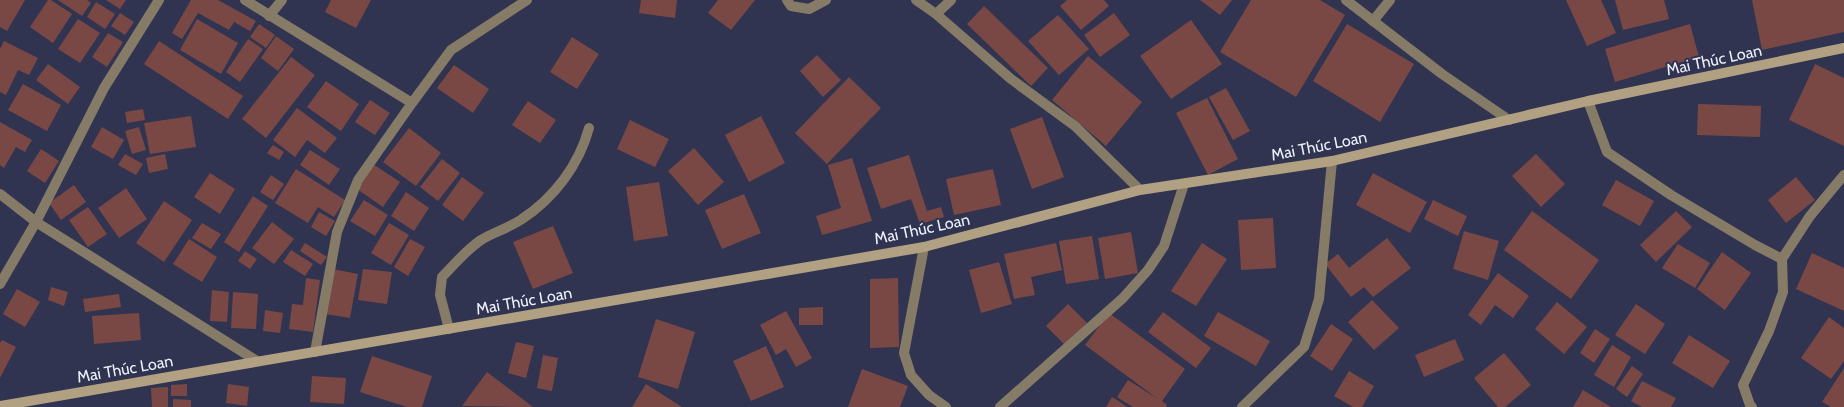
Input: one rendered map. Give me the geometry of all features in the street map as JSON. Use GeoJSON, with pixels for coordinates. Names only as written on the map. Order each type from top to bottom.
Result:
{"type":"FeatureCollection","features":[{"type":"Feature","properties":{"kind":"main road","name":"Mai Thúc Loan"},"geometry":{"type":"LineString","coordinates":[[0,406],[924,247],[1140,190],[1332,161],[1588,101],[1844,48]]}},
{"type":"Feature","properties":{"kind":"street"},"geometry":{"type":"LineString","coordinates":[[0,284],[36,222],[104,88],[159,0]]}},
{"type":"Feature","properties":{"kind":"street"},"geometry":{"type":"LineString","coordinates":[[245,0],[412,103]]}},
{"type":"Feature","properties":{"kind":"street"},"geometry":{"type":"LineString","coordinates":[[270,16],[282,0]]}},
{"type":"Feature","properties":{"kind":"street"},"geometry":{"type":"LineString","coordinates":[[315,352],[337,232],[358,180],[451,50],[527,0]]}},
{"type":"Feature","properties":{"kind":"street"},"geometry":{"type":"LineString","coordinates":[[787,0],[791,6],[809,9],[826,0]]}},
{"type":"Feature","properties":{"kind":"street"},"geometry":{"type":"LineString","coordinates":[[916,0],[936,14],[1011,79],[1075,126],[1140,190]]}},
{"type":"Feature","properties":{"kind":"street"},"geometry":{"type":"LineString","coordinates":[[936,14],[952,0]]}},
{"type":"Feature","properties":{"kind":"street"},"geometry":{"type":"LineString","coordinates":[[1346,0],[1442,74],[1509,120]]}},
{"type":"Feature","properties":{"kind":"street"},"geometry":{"type":"LineString","coordinates":[[1373,21],[1390,0]]}},
{"type":"Feature","properties":{"kind":"street"},"geometry":{"type":"LineString","coordinates":[[1588,101],[1607,152],[1672,195],[1782,260]]}},
{"type":"Feature","properties":{"kind":"street"},"geometry":{"type":"LineString","coordinates":[[450,329],[440,295],[442,277],[481,240],[522,219],[554,194],[579,155],[589,128]]}},
{"type":"Feature","properties":{"kind":"street"},"geometry":{"type":"LineString","coordinates":[[1242,407],[1304,347],[1319,298],[1332,161]]}},
{"type":"Feature","properties":{"kind":"street"},"geometry":{"type":"LineString","coordinates":[[1752,407],[1743,385],[1769,331],[1783,292],[1782,260],[1810,216],[1844,174]]}},
{"type":"Feature","properties":{"kind":"street"},"geometry":{"type":"LineString","coordinates":[[1000,407],[1122,298],[1148,270],[1164,246],[1184,184]]}},
{"type":"Feature","properties":{"kind":"street"},"geometry":{"type":"LineString","coordinates":[[0,194],[36,222],[257,362]]}},
{"type":"Feature","properties":{"kind":"street"},"geometry":{"type":"LineString","coordinates":[[924,247],[904,353],[911,375],[929,394],[946,407]]}},
{"type":"Feature","properties":{"kind":"building"},"geometry":{"type":"Polygon","coordinates":[[[0,0],[25,0],[7,31],[0,27],[0,0]]]}},
{"type":"Feature","properties":{"kind":"building"},"geometry":{"type":"Polygon","coordinates":[[[48,0],[51,0],[72,14],[53,43],[30,27],[48,0]]]}},
{"type":"Feature","properties":{"kind":"building"},"geometry":{"type":"Polygon","coordinates":[[[58,0],[87,0],[91,3],[82,16],[58,0]]]}},
{"type":"Feature","properties":{"kind":"building"},"geometry":{"type":"Polygon","coordinates":[[[106,0],[126,0],[120,9],[106,0]]]}},
{"type":"Feature","properties":{"kind":"building"},"geometry":{"type":"Polygon","coordinates":[[[191,0],[218,0],[256,21],[250,31],[234,22],[229,30],[198,13],[182,39],[172,33],[191,0]]]}},
{"type":"Feature","properties":{"kind":"building"},"geometry":{"type":"Polygon","coordinates":[[[331,0],[371,0],[356,28],[325,12],[331,0]]]}},
{"type":"Feature","properties":{"kind":"building"},"geometry":{"type":"Polygon","coordinates":[[[641,0],[677,0],[675,18],[639,13],[641,0]]]}},
{"type":"Feature","properties":{"kind":"building"},"geometry":{"type":"Polygon","coordinates":[[[718,0],[755,0],[731,30],[708,13],[718,0]]]}},
{"type":"Feature","properties":{"kind":"building"},"geometry":{"type":"Polygon","coordinates":[[[1067,0],[1104,0],[1109,6],[1081,30],[1060,6],[1067,0]]]}},
{"type":"Feature","properties":{"kind":"building"},"geometry":{"type":"Polygon","coordinates":[[[1200,0],[1232,0],[1220,15],[1200,0]]]}},
{"type":"Feature","properties":{"kind":"building"},"geometry":{"type":"Polygon","coordinates":[[[1251,0],[1320,0],[1345,15],[1296,97],[1220,52],[1251,0]]]}},
{"type":"Feature","properties":{"kind":"building"},"geometry":{"type":"Polygon","coordinates":[[[1566,0],[1601,0],[1616,33],[1587,46],[1566,0]]]}},
{"type":"Feature","properties":{"kind":"building"},"geometry":{"type":"Polygon","coordinates":[[[1615,0],[1664,0],[1669,19],[1623,30],[1615,0]]]}},
{"type":"Feature","properties":{"kind":"building"},"geometry":{"type":"Polygon","coordinates":[[[1752,0],[1844,0],[1844,32],[1762,50],[1752,0]]]}},
{"type":"Feature","properties":{"kind":"building"},"geometry":{"type":"Polygon","coordinates":[[[96,2],[115,14],[105,29],[87,17],[96,2]]]}},
{"type":"Feature","properties":{"kind":"building"},"geometry":{"type":"Polygon","coordinates":[[[984,6],[1048,68],[1031,86],[967,24],[984,6]]]}},
{"type":"Feature","properties":{"kind":"building"},"geometry":{"type":"Polygon","coordinates":[[[120,13],[134,22],[125,35],[111,26],[120,13]]]}},
{"type":"Feature","properties":{"kind":"building"},"geometry":{"type":"Polygon","coordinates":[[[1114,13],[1130,35],[1100,57],[1084,35],[1114,13]]]}},
{"type":"Feature","properties":{"kind":"building"},"geometry":{"type":"Polygon","coordinates":[[[1058,15],[1089,49],[1059,75],[1028,41],[1058,15]]]}},
{"type":"Feature","properties":{"kind":"building"},"geometry":{"type":"Polygon","coordinates":[[[78,19],[100,33],[80,63],[58,49],[78,19]]]}},
{"type":"Feature","properties":{"kind":"building"},"geometry":{"type":"Polygon","coordinates":[[[197,19],[238,43],[221,74],[180,50],[197,19]]]}},
{"type":"Feature","properties":{"kind":"building"},"geometry":{"type":"Polygon","coordinates":[[[1191,20],[1222,64],[1171,99],[1140,56],[1191,20]]]}},
{"type":"Feature","properties":{"kind":"building"},"geometry":{"type":"Polygon","coordinates":[[[259,24],[275,35],[266,48],[250,37],[259,24]]]}},
{"type":"Feature","properties":{"kind":"building"},"geometry":{"type":"Polygon","coordinates":[[[1347,24],[1414,64],[1380,122],[1313,81],[1347,24]]]}},
{"type":"Feature","properties":{"kind":"building"},"geometry":{"type":"Polygon","coordinates":[[[1690,24],[1699,57],[1615,82],[1605,49],[1690,24]]]}},
{"type":"Feature","properties":{"kind":"building"},"geometry":{"type":"Polygon","coordinates":[[[108,33],[123,42],[107,67],[92,57],[108,33]]]}},
{"type":"Feature","properties":{"kind":"building"},"geometry":{"type":"Polygon","coordinates":[[[276,36],[294,49],[278,71],[261,58],[276,36]]]}},
{"type":"Feature","properties":{"kind":"building"},"geometry":{"type":"Polygon","coordinates":[[[572,37],[599,54],[577,89],[550,72],[572,37]]]}},
{"type":"Feature","properties":{"kind":"building"},"geometry":{"type":"Polygon","coordinates":[[[248,39],[263,49],[240,82],[226,72],[248,39]]]}},
{"type":"Feature","properties":{"kind":"building"},"geometry":{"type":"Polygon","coordinates":[[[4,41],[38,58],[29,75],[18,70],[6,95],[0,92],[0,49],[4,41]]]}},
{"type":"Feature","properties":{"kind":"building"},"geometry":{"type":"Polygon","coordinates":[[[159,41],[243,96],[228,119],[144,64],[159,41]]]}},
{"type":"Feature","properties":{"kind":"building"},"geometry":{"type":"Polygon","coordinates":[[[817,55],[841,80],[823,97],[800,71],[817,55]]]}},
{"type":"Feature","properties":{"kind":"building"},"geometry":{"type":"Polygon","coordinates":[[[1088,56],[1142,102],[1106,146],[1052,100],[1088,56]]]}},
{"type":"Feature","properties":{"kind":"building"},"geometry":{"type":"Polygon","coordinates":[[[291,57],[315,75],[266,138],[242,119],[291,57]]]}},
{"type":"Feature","properties":{"kind":"building"},"geometry":{"type":"Polygon","coordinates":[[[48,64],[80,87],[68,104],[36,80],[48,64]]]}},
{"type":"Feature","properties":{"kind":"building"},"geometry":{"type":"Polygon","coordinates":[[[1815,64],[1844,78],[1844,146],[1789,120],[1815,64]]]}},
{"type":"Feature","properties":{"kind":"building"},"geometry":{"type":"Polygon","coordinates":[[[454,65],[489,89],[473,113],[437,88],[454,65]]]}},
{"type":"Feature","properties":{"kind":"building"},"geometry":{"type":"Polygon","coordinates":[[[849,77],[881,108],[827,164],[795,133],[849,77]]]}},
{"type":"Feature","properties":{"kind":"building"},"geometry":{"type":"Polygon","coordinates":[[[326,81],[359,104],[341,131],[307,107],[326,81]]]}},
{"type":"Feature","properties":{"kind":"building"},"geometry":{"type":"Polygon","coordinates":[[[23,84],[61,105],[47,131],[8,110],[23,84]]]}},
{"type":"Feature","properties":{"kind":"building"},"geometry":{"type":"Polygon","coordinates":[[[1226,88],[1250,131],[1233,140],[1209,97],[1226,88]]]}},
{"type":"Feature","properties":{"kind":"building"},"geometry":{"type":"Polygon","coordinates":[[[1207,98],[1238,159],[1208,175],[1176,113],[1207,98]]]}},
{"type":"Feature","properties":{"kind":"building"},"geometry":{"type":"Polygon","coordinates":[[[370,100],[390,113],[375,135],[355,122],[370,100]]]}},
{"type":"Feature","properties":{"kind":"building"},"geometry":{"type":"Polygon","coordinates":[[[528,101],[556,120],[540,143],[512,125],[528,101]]]}},
{"type":"Feature","properties":{"kind":"building"},"geometry":{"type":"Polygon","coordinates":[[[1698,104],[1761,106],[1760,137],[1697,135],[1698,104]]]}},
{"type":"Feature","properties":{"kind":"building"},"geometry":{"type":"Polygon","coordinates":[[[297,108],[337,138],[325,153],[307,140],[295,157],[273,140],[297,108]]]}},
{"type":"Feature","properties":{"kind":"building"},"geometry":{"type":"Polygon","coordinates":[[[143,109],[145,120],[127,123],[125,112],[143,109]]]}},
{"type":"Feature","properties":{"kind":"building"},"geometry":{"type":"Polygon","coordinates":[[[191,116],[196,147],[150,154],[144,123],[191,116]]]}},
{"type":"Feature","properties":{"kind":"building"},"geometry":{"type":"Polygon","coordinates":[[[761,116],[785,163],[749,182],[725,135],[761,116]]]}},
{"type":"Feature","properties":{"kind":"building"},"geometry":{"type":"Polygon","coordinates":[[[1042,117],[1064,177],[1032,189],[1010,129],[1042,117]]]}},
{"type":"Feature","properties":{"kind":"building"},"geometry":{"type":"Polygon","coordinates":[[[630,120],[669,139],[655,167],[617,149],[630,120]]]}},
{"type":"Feature","properties":{"kind":"building"},"geometry":{"type":"Polygon","coordinates":[[[0,122],[32,140],[25,152],[16,147],[4,168],[0,165],[0,122]]]}},
{"type":"Feature","properties":{"kind":"building"},"geometry":{"type":"Polygon","coordinates":[[[102,127],[124,140],[113,159],[91,147],[102,127]]]}},
{"type":"Feature","properties":{"kind":"building"},"geometry":{"type":"Polygon","coordinates":[[[139,127],[146,150],[132,154],[125,131],[139,127]]]}},
{"type":"Feature","properties":{"kind":"building"},"geometry":{"type":"Polygon","coordinates":[[[409,128],[441,153],[416,186],[383,162],[409,128]]]}},
{"type":"Feature","properties":{"kind":"building"},"geometry":{"type":"Polygon","coordinates":[[[273,145],[284,152],[279,160],[267,153],[273,145]]]}},
{"type":"Feature","properties":{"kind":"building"},"geometry":{"type":"Polygon","coordinates":[[[694,148],[724,182],[698,205],[668,171],[694,148]]]}},
{"type":"Feature","properties":{"kind":"building"},"geometry":{"type":"Polygon","coordinates":[[[41,149],[59,161],[45,183],[27,171],[41,149]]]}},
{"type":"Feature","properties":{"kind":"building"},"geometry":{"type":"Polygon","coordinates":[[[310,150],[340,169],[329,185],[300,165],[310,150]]]}},
{"type":"Feature","properties":{"kind":"building"},"geometry":{"type":"Polygon","coordinates":[[[125,154],[143,164],[136,175],[118,165],[125,154]]]}},
{"type":"Feature","properties":{"kind":"building"},"geometry":{"type":"Polygon","coordinates":[[[165,154],[168,169],[149,173],[146,158],[165,154]]]}},
{"type":"Feature","properties":{"kind":"building"},"geometry":{"type":"Polygon","coordinates":[[[1536,154],[1565,184],[1541,207],[1512,176],[1536,154]]]}},
{"type":"Feature","properties":{"kind":"building"},"geometry":{"type":"Polygon","coordinates":[[[909,155],[927,211],[941,207],[944,217],[920,224],[911,199],[881,209],[867,168],[909,155]]]}},
{"type":"Feature","properties":{"kind":"building"},"geometry":{"type":"Polygon","coordinates":[[[852,158],[872,221],[822,235],[816,216],[841,208],[828,165],[852,158]]]}},
{"type":"Feature","properties":{"kind":"building"},"geometry":{"type":"Polygon","coordinates":[[[442,159],[460,173],[438,201],[420,187],[442,159]]]}},
{"type":"Feature","properties":{"kind":"building"},"geometry":{"type":"Polygon","coordinates":[[[373,164],[400,182],[383,207],[357,189],[373,164]]]}},
{"type":"Feature","properties":{"kind":"building"},"geometry":{"type":"Polygon","coordinates":[[[296,169],[345,200],[334,217],[318,207],[308,223],[275,203],[296,169]]]}},
{"type":"Feature","properties":{"kind":"building"},"geometry":{"type":"Polygon","coordinates":[[[993,169],[1001,205],[954,215],[946,179],[993,169]]]}},
{"type":"Feature","properties":{"kind":"building"},"geometry":{"type":"Polygon","coordinates":[[[210,173],[235,189],[220,214],[194,197],[210,173]]]}},
{"type":"Feature","properties":{"kind":"building"},"geometry":{"type":"Polygon","coordinates":[[[1373,173],[1427,202],[1410,233],[1356,205],[1373,173]]]}},
{"type":"Feature","properties":{"kind":"building"},"geometry":{"type":"Polygon","coordinates":[[[271,175],[284,184],[273,200],[260,192],[271,175]]]}},
{"type":"Feature","properties":{"kind":"building"},"geometry":{"type":"Polygon","coordinates":[[[462,177],[484,193],[463,221],[442,205],[462,177]]]}},
{"type":"Feature","properties":{"kind":"building"},"geometry":{"type":"Polygon","coordinates":[[[1796,177],[1815,200],[1786,223],[1768,200],[1796,177]]]}},
{"type":"Feature","properties":{"kind":"building"},"geometry":{"type":"Polygon","coordinates":[[[1616,180],[1654,201],[1640,226],[1602,205],[1616,180]]]}},
{"type":"Feature","properties":{"kind":"building"},"geometry":{"type":"Polygon","coordinates":[[[659,182],[668,236],[634,241],[626,187],[659,182]]]}},
{"type":"Feature","properties":{"kind":"building"},"geometry":{"type":"Polygon","coordinates":[[[74,185],[86,202],[61,220],[49,203],[74,185]]]}},
{"type":"Feature","properties":{"kind":"building"},"geometry":{"type":"Polygon","coordinates":[[[126,188],[147,219],[119,238],[98,208],[126,188]]]}},
{"type":"Feature","properties":{"kind":"building"},"geometry":{"type":"Polygon","coordinates":[[[406,192],[429,208],[414,231],[391,216],[406,192]]]}},
{"type":"Feature","properties":{"kind":"building"},"geometry":{"type":"Polygon","coordinates":[[[744,194],[761,233],[722,249],[705,210],[744,194]]]}},
{"type":"Feature","properties":{"kind":"building"},"geometry":{"type":"Polygon","coordinates":[[[253,196],[268,206],[239,252],[224,242],[253,196]]]}},
{"type":"Feature","properties":{"kind":"building"},"geometry":{"type":"Polygon","coordinates":[[[364,200],[388,215],[375,236],[350,221],[364,200]]]}},
{"type":"Feature","properties":{"kind":"building"},"geometry":{"type":"Polygon","coordinates":[[[1433,200],[1467,216],[1458,236],[1424,219],[1433,200]]]}},
{"type":"Feature","properties":{"kind":"building"},"geometry":{"type":"Polygon","coordinates":[[[164,201],[192,220],[164,262],[136,243],[164,201]]]}},
{"type":"Feature","properties":{"kind":"building"},"geometry":{"type":"Polygon","coordinates":[[[88,207],[107,234],[88,247],[69,220],[88,207]]]}},
{"type":"Feature","properties":{"kind":"building"},"geometry":{"type":"Polygon","coordinates":[[[1532,211],[1599,260],[1571,299],[1504,250],[1532,211]]]}},
{"type":"Feature","properties":{"kind":"building"},"geometry":{"type":"Polygon","coordinates":[[[1676,211],[1692,227],[1656,262],[1640,245],[1676,211]]]}},
{"type":"Feature","properties":{"kind":"building"},"geometry":{"type":"Polygon","coordinates":[[[319,212],[335,221],[326,236],[311,227],[319,212]]]}},
{"type":"Feature","properties":{"kind":"building"},"geometry":{"type":"Polygon","coordinates":[[[1273,218],[1276,268],[1241,270],[1238,220],[1273,218]]]}},
{"type":"Feature","properties":{"kind":"building"},"geometry":{"type":"Polygon","coordinates":[[[272,222],[294,239],[274,264],[252,248],[272,222]]]}},
{"type":"Feature","properties":{"kind":"building"},"geometry":{"type":"Polygon","coordinates":[[[202,223],[221,234],[211,249],[192,238],[202,223]]]}},
{"type":"Feature","properties":{"kind":"building"},"geometry":{"type":"Polygon","coordinates":[[[389,223],[409,235],[391,265],[371,253],[389,223]]]}},
{"type":"Feature","properties":{"kind":"building"},"geometry":{"type":"Polygon","coordinates":[[[553,226],[573,273],[533,289],[513,242],[553,226]]]}},
{"type":"Feature","properties":{"kind":"building"},"geometry":{"type":"Polygon","coordinates":[[[1464,231],[1499,241],[1488,280],[1453,269],[1464,231]]]}},
{"type":"Feature","properties":{"kind":"building"},"geometry":{"type":"Polygon","coordinates":[[[1131,232],[1138,273],[1105,279],[1098,238],[1131,232]]]}},
{"type":"Feature","properties":{"kind":"building"},"geometry":{"type":"Polygon","coordinates":[[[1092,236],[1099,279],[1066,284],[1059,241],[1092,236]]]}},
{"type":"Feature","properties":{"kind":"building"},"geometry":{"type":"Polygon","coordinates":[[[1387,238],[1411,268],[1373,297],[1364,287],[1351,297],[1325,264],[1338,254],[1349,268],[1387,238]]]}},
{"type":"Feature","properties":{"kind":"building"},"geometry":{"type":"Polygon","coordinates":[[[189,239],[217,257],[202,282],[173,264],[189,239]]]}},
{"type":"Feature","properties":{"kind":"building"},"geometry":{"type":"Polygon","coordinates":[[[410,239],[425,247],[408,276],[394,267],[410,239]]]}},
{"type":"Feature","properties":{"kind":"building"},"geometry":{"type":"Polygon","coordinates":[[[305,243],[327,257],[321,265],[300,251],[305,243]]]}},
{"type":"Feature","properties":{"kind":"building"},"geometry":{"type":"Polygon","coordinates":[[[1056,243],[1062,270],[1031,277],[1035,295],[1014,299],[1004,254],[1056,243]]]}},
{"type":"Feature","properties":{"kind":"building"},"geometry":{"type":"Polygon","coordinates":[[[1202,243],[1227,259],[1196,306],[1171,291],[1202,243]]]}},
{"type":"Feature","properties":{"kind":"building"},"geometry":{"type":"Polygon","coordinates":[[[1678,244],[1710,263],[1695,288],[1662,268],[1678,244]]]}},
{"type":"Feature","properties":{"kind":"building"},"geometry":{"type":"Polygon","coordinates":[[[291,250],[313,264],[305,276],[283,262],[291,250]]]}},
{"type":"Feature","properties":{"kind":"building"},"geometry":{"type":"Polygon","coordinates":[[[245,251],[257,259],[250,269],[238,261],[245,251]]]}},
{"type":"Feature","properties":{"kind":"building"},"geometry":{"type":"Polygon","coordinates":[[[1722,252],[1751,273],[1725,310],[1697,289],[1722,252]]]}},
{"type":"Feature","properties":{"kind":"building"},"geometry":{"type":"Polygon","coordinates":[[[1812,253],[1844,268],[1844,311],[1796,289],[1812,253]]]}},
{"type":"Feature","properties":{"kind":"building"},"geometry":{"type":"Polygon","coordinates":[[[999,262],[1012,304],[981,313],[969,270],[999,262]]]}},
{"type":"Feature","properties":{"kind":"building"},"geometry":{"type":"Polygon","coordinates":[[[333,269],[358,274],[350,318],[325,314],[333,269]]]}},
{"type":"Feature","properties":{"kind":"building"},"geometry":{"type":"Polygon","coordinates":[[[363,269],[392,272],[387,304],[358,300],[363,269]]]}},
{"type":"Feature","properties":{"kind":"building"},"geometry":{"type":"Polygon","coordinates":[[[1498,273],[1529,296],[1513,318],[1495,305],[1481,325],[1468,315],[1498,273]]]}},
{"type":"Feature","properties":{"kind":"building"},"geometry":{"type":"Polygon","coordinates":[[[306,278],[320,280],[313,332],[289,329],[292,304],[303,305],[306,278]]]}},
{"type":"Feature","properties":{"kind":"building"},"geometry":{"type":"Polygon","coordinates":[[[898,278],[899,347],[870,348],[870,279],[898,278]]]}},
{"type":"Feature","properties":{"kind":"building"},"geometry":{"type":"Polygon","coordinates":[[[51,287],[68,292],[64,306],[48,300],[51,287]]]}},
{"type":"Feature","properties":{"kind":"building"},"geometry":{"type":"Polygon","coordinates":[[[17,289],[40,302],[25,327],[3,314],[17,289]]]}},
{"type":"Feature","properties":{"kind":"building"},"geometry":{"type":"Polygon","coordinates":[[[212,290],[229,292],[227,322],[210,321],[212,290]]]}},
{"type":"Feature","properties":{"kind":"building"},"geometry":{"type":"Polygon","coordinates":[[[233,292],[258,294],[256,329],[231,328],[233,292]]]}},
{"type":"Feature","properties":{"kind":"building"},"geometry":{"type":"Polygon","coordinates":[[[119,294],[121,307],[85,312],[83,299],[119,294]]]}},
{"type":"Feature","properties":{"kind":"building"},"geometry":{"type":"Polygon","coordinates":[[[1372,300],[1399,328],[1374,350],[1348,322],[1372,300]]]}},
{"type":"Feature","properties":{"kind":"building"},"geometry":{"type":"Polygon","coordinates":[[[1557,302],[1587,327],[1564,354],[1535,329],[1557,302]]]}},
{"type":"Feature","properties":{"kind":"building"},"geometry":{"type":"Polygon","coordinates":[[[1068,304],[1087,323],[1065,345],[1046,326],[1068,304]]]}},
{"type":"Feature","properties":{"kind":"building"},"geometry":{"type":"Polygon","coordinates":[[[1636,304],[1665,324],[1645,354],[1615,335],[1636,304]]]}},
{"type":"Feature","properties":{"kind":"building"},"geometry":{"type":"Polygon","coordinates":[[[823,307],[823,325],[799,325],[799,308],[823,307]]]}},
{"type":"Feature","properties":{"kind":"building"},"geometry":{"type":"Polygon","coordinates":[[[265,310],[283,313],[280,333],[263,331],[265,310]]]}},
{"type":"Feature","properties":{"kind":"building"},"geometry":{"type":"Polygon","coordinates":[[[786,311],[812,358],[796,367],[786,349],[776,355],[760,325],[786,311]]]}},
{"type":"Feature","properties":{"kind":"building"},"geometry":{"type":"Polygon","coordinates":[[[1163,312],[1211,348],[1196,368],[1148,332],[1163,312]]]}},
{"type":"Feature","properties":{"kind":"building"},"geometry":{"type":"Polygon","coordinates":[[[1218,312],[1270,341],[1256,366],[1204,336],[1218,312]]]}},
{"type":"Feature","properties":{"kind":"building"},"geometry":{"type":"Polygon","coordinates":[[[139,313],[141,340],[94,344],[92,316],[139,313]]]}},
{"type":"Feature","properties":{"kind":"building"},"geometry":{"type":"Polygon","coordinates":[[[1109,313],[1185,369],[1162,401],[1167,405],[1166,407],[1133,407],[1117,397],[1128,380],[1158,399],[1085,345],[1109,313]]]}},
{"type":"Feature","properties":{"kind":"building"},"geometry":{"type":"Polygon","coordinates":[[[1829,317],[1844,328],[1844,361],[1831,379],[1801,358],[1829,317]]]}},
{"type":"Feature","properties":{"kind":"building"},"geometry":{"type":"Polygon","coordinates":[[[656,319],[695,332],[678,389],[638,377],[656,319]]]}},
{"type":"Feature","properties":{"kind":"building"},"geometry":{"type":"Polygon","coordinates":[[[1331,324],[1353,339],[1332,371],[1310,356],[1331,324]]]}},
{"type":"Feature","properties":{"kind":"building"},"geometry":{"type":"Polygon","coordinates":[[[1595,329],[1610,339],[1594,363],[1580,353],[1595,329]]]}},
{"type":"Feature","properties":{"kind":"building"},"geometry":{"type":"Polygon","coordinates":[[[1689,335],[1730,361],[1713,388],[1672,363],[1689,335]]]}},
{"type":"Feature","properties":{"kind":"building"},"geometry":{"type":"Polygon","coordinates":[[[1455,339],[1464,360],[1424,377],[1415,355],[1455,339]]]}},
{"type":"Feature","properties":{"kind":"building"},"geometry":{"type":"Polygon","coordinates":[[[2,340],[16,347],[0,378],[0,343],[2,340]]]}},
{"type":"Feature","properties":{"kind":"building"},"geometry":{"type":"Polygon","coordinates":[[[516,342],[534,346],[526,378],[508,373],[516,342]]]}},
{"type":"Feature","properties":{"kind":"building"},"geometry":{"type":"Polygon","coordinates":[[[1612,345],[1631,357],[1614,387],[1594,375],[1612,345]]]}},
{"type":"Feature","properties":{"kind":"building"},"geometry":{"type":"Polygon","coordinates":[[[766,346],[784,387],[751,401],[733,361],[766,346]]]}},
{"type":"Feature","properties":{"kind":"building"},"geometry":{"type":"Polygon","coordinates":[[[1504,353],[1531,385],[1505,407],[1498,407],[1474,378],[1504,353]]]}},
{"type":"Feature","properties":{"kind":"building"},"geometry":{"type":"Polygon","coordinates":[[[543,355],[558,358],[552,391],[537,388],[543,355]]]}},
{"type":"Feature","properties":{"kind":"building"},"geometry":{"type":"Polygon","coordinates":[[[372,356],[432,376],[422,407],[407,407],[360,392],[372,356]]]}},
{"type":"Feature","properties":{"kind":"building"},"geometry":{"type":"Polygon","coordinates":[[[1632,366],[1643,374],[1627,397],[1616,389],[1632,366]]]}},
{"type":"Feature","properties":{"kind":"building"},"geometry":{"type":"Polygon","coordinates":[[[1844,368],[1844,407],[1831,407],[1822,402],[1844,368]]]}},
{"type":"Feature","properties":{"kind":"building"},"geometry":{"type":"Polygon","coordinates":[[[862,369],[908,386],[900,407],[848,407],[862,369]]]}},
{"type":"Feature","properties":{"kind":"building"},"geometry":{"type":"Polygon","coordinates":[[[1349,371],[1374,386],[1362,407],[1353,407],[1334,396],[1349,371]]]}},
{"type":"Feature","properties":{"kind":"building"},"geometry":{"type":"Polygon","coordinates":[[[487,372],[533,407],[462,406],[487,372]]]}},
{"type":"Feature","properties":{"kind":"building"},"geometry":{"type":"Polygon","coordinates":[[[312,376],[346,378],[344,404],[310,402],[312,376]]]}},
{"type":"Feature","properties":{"kind":"building"},"geometry":{"type":"Polygon","coordinates":[[[1642,381],[1676,398],[1671,407],[1642,407],[1631,401],[1642,381]]]}},
{"type":"Feature","properties":{"kind":"building"},"geometry":{"type":"Polygon","coordinates":[[[187,384],[187,396],[171,396],[171,385],[187,384]]]}},
{"type":"Feature","properties":{"kind":"building"},"geometry":{"type":"Polygon","coordinates":[[[228,384],[249,387],[247,406],[226,403],[228,384]]]}},
{"type":"Feature","properties":{"kind":"building"},"geometry":{"type":"Polygon","coordinates":[[[646,384],[682,407],[632,407],[646,384]]]}},
{"type":"Feature","properties":{"kind":"building"},"geometry":{"type":"Polygon","coordinates":[[[168,387],[168,407],[152,407],[151,388],[168,387]]]}},
{"type":"Feature","properties":{"kind":"building"},"geometry":{"type":"Polygon","coordinates":[[[1583,390],[1611,407],[1573,407],[1583,390]]]}},
{"type":"Feature","properties":{"kind":"building"},"geometry":{"type":"Polygon","coordinates":[[[1112,397],[1117,400],[1127,407],[1106,407],[1112,397]]]}},
{"type":"Feature","properties":{"kind":"building"},"geometry":{"type":"Polygon","coordinates":[[[173,399],[191,400],[191,407],[173,407],[173,399]]]}}]}
